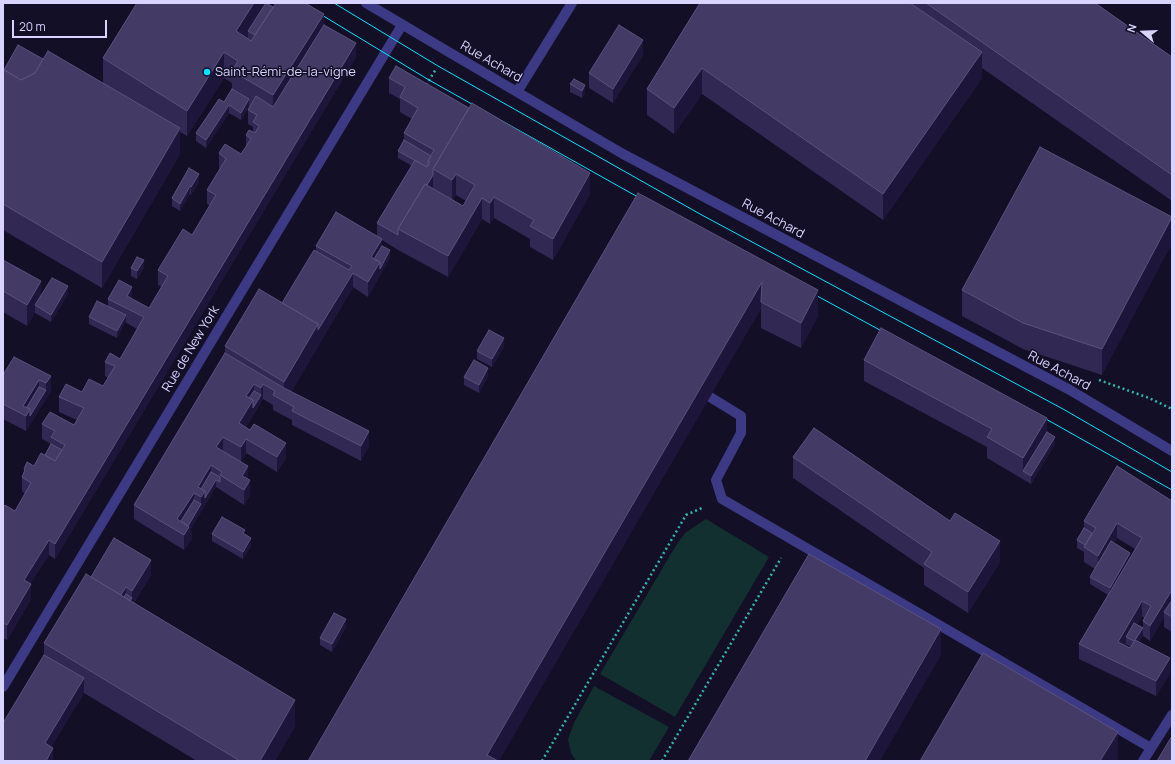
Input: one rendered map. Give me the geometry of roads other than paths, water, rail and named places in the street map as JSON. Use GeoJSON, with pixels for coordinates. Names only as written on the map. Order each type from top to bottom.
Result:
{"type":"FeatureCollection","features":[{"type":"Feature","properties":{"kind":"street","name":"Rue Achard"},"geometry":{"type":"LineString","coordinates":[[366,3],[447,52],[623,154],[1070,390],[1172,451]]}},
{"type":"Feature","properties":{"kind":"street"},"geometry":{"type":"LineString","coordinates":[[517,92],[572,3]]}},
{"type":"Feature","properties":{"kind":"street","name":"Rue de New York"},"geometry":{"type":"LineString","coordinates":[[3,687],[402,25]]}},
{"type":"Feature","properties":{"kind":"street"},"geometry":{"type":"LineString","coordinates":[[710,397],[741,416],[741,433],[716,480],[722,499],[1151,748]]}},
{"type":"Feature","properties":{"kind":"street"},"geometry":{"type":"LineString","coordinates":[[1143,761],[1172,714]]}},
{"type":"Feature","properties":{"kind":"tram line"},"geometry":{"type":"LineString","coordinates":[[302,3],[429,80],[645,201]]}},
{"type":"Feature","properties":{"kind":"tram line"},"geometry":{"type":"LineString","coordinates":[[334,3],[438,66],[700,214],[1063,409],[1172,472]]}},
{"type":"Feature","properties":{"kind":"tram line"},"geometry":{"type":"LineString","coordinates":[[808,291],[889,335]]}},
{"type":"Feature","properties":{"kind":"tram line"},"geometry":{"type":"LineString","coordinates":[[1037,414],[1172,490]]}},
{"type":"Feature","properties":{"kind":"place","name":"Saint-Rémi-de-la-vigne"},"geometry":{"type":"Point","coordinates":[207,72]}}]}
